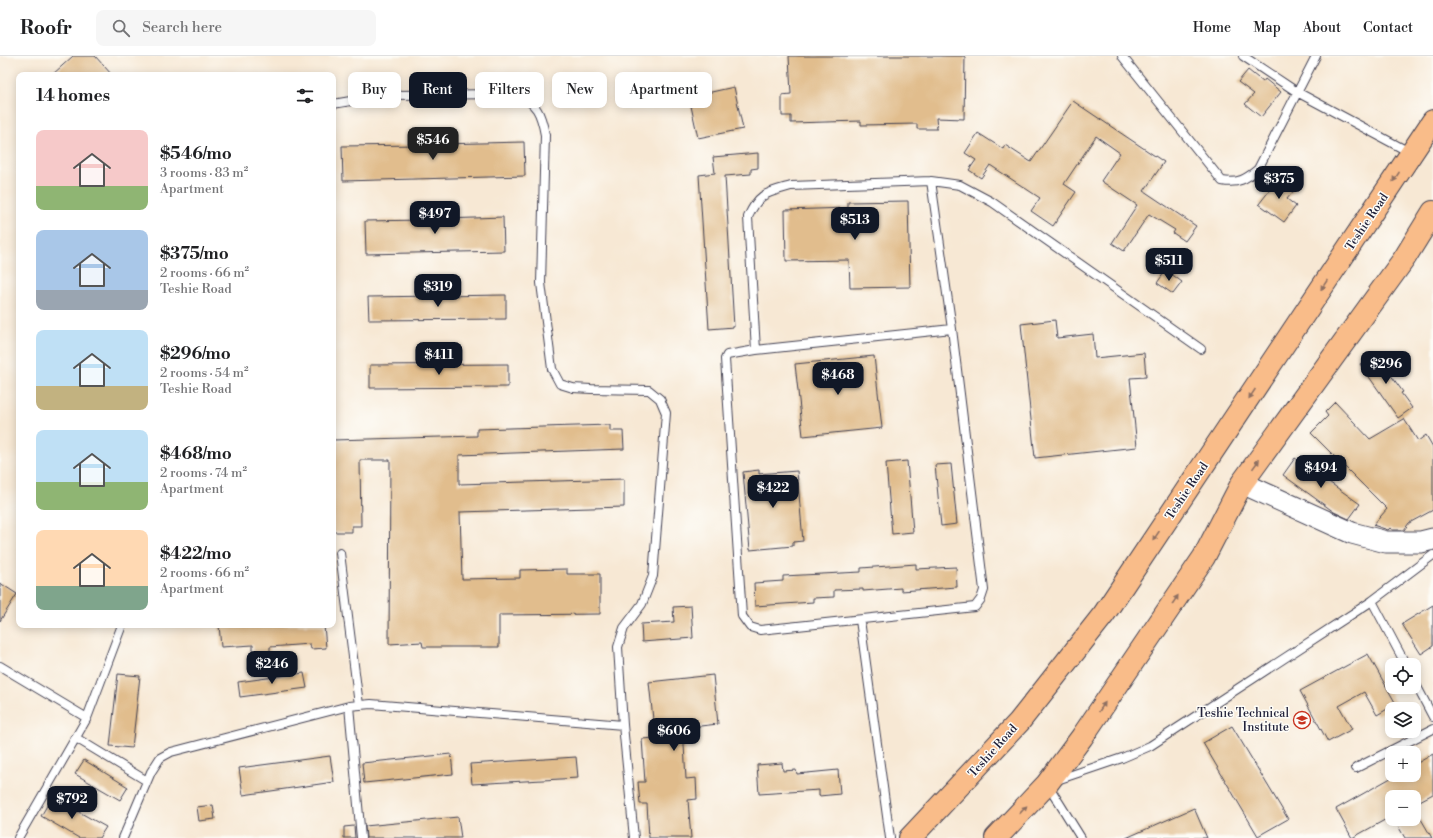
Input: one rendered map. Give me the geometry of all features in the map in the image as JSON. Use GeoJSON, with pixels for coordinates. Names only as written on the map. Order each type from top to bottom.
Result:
{"type":"FeatureCollection","features":[{"type":"Feature","properties":{"kind":"main road","name":"Teshie Road"},"geometry":{"type":"LineString","coordinates":[[910,838],[1019,722],[1104,614],[1433,121]]}},
{"type":"Feature","properties":{"kind":"main road"},"geometry":{"type":"LineString","coordinates":[[996,838],[1047,784],[1082,737],[1204,557],[1242,483],[1404,259],[1433,212]]}},
{"type":"Feature","properties":{"kind":"street"},"geometry":{"type":"LineString","coordinates":[[1242,483],[1352,533],[1386,542],[1421,542],[1433,539]]}},
{"type":"Feature","properties":{"kind":"lane"},"geometry":{"type":"LineString","coordinates":[[1122,56],[1222,181],[1233,183],[1245,180],[1258,169],[1316,56]]}},
{"type":"Feature","properties":{"kind":"lane"},"geometry":{"type":"LineString","coordinates":[[1244,56],[1297,92],[1412,154]]}},
{"type":"Feature","properties":{"kind":"lane"},"geometry":{"type":"LineString","coordinates":[[336,103],[386,95],[516,94],[528,99],[537,108],[542,119],[545,135],[541,283],[552,369],[560,384],[573,388],[649,390],[660,399],[666,413],[653,576],[642,604],[624,628],[618,647],[623,725],[634,838]]}},
{"type":"Feature","properties":{"kind":"lane"},"geometry":{"type":"LineString","coordinates":[[931,181],[952,329],[984,590],[981,599],[975,607],[760,630],[750,627],[742,616],[726,359],[727,355],[730,353],[952,329]]}},
{"type":"Feature","properties":{"kind":"lane"},"geometry":{"type":"LineString","coordinates":[[756,350],[748,217],[755,202],[769,192],[791,186],[931,181],[960,185],[992,202],[1201,349]]}},
{"type":"Feature","properties":{"kind":"lane"},"geometry":{"type":"LineString","coordinates":[[340,553],[359,705]]}},
{"type":"Feature","properties":{"kind":"lane"},"geometry":{"type":"LineString","coordinates":[[1078,837],[1047,784],[1122,758],[1150,746],[1372,601],[1433,555]]}},
{"type":"Feature","properties":{"kind":"lane"},"geometry":{"type":"LineString","coordinates":[[1372,601],[1402,658]]}},
{"type":"Feature","properties":{"kind":"lane"},"geometry":{"type":"LineString","coordinates":[[860,620],[890,838]]}},
{"type":"Feature","properties":{"kind":"lane"},"geometry":{"type":"LineString","coordinates":[[18,838],[87,718],[121,628]]}},
{"type":"Feature","properties":{"kind":"lane"},"geometry":{"type":"LineString","coordinates":[[0,666],[87,718]]}},
{"type":"Feature","properties":{"kind":"lane"},"geometry":{"type":"LineString","coordinates":[[1421,694],[1433,717]]}},
{"type":"Feature","properties":{"kind":"lane"},"geometry":{"type":"LineString","coordinates":[[123,838],[147,781],[160,758],[171,752],[350,706],[371,704],[623,725]]}},
{"type":"Feature","properties":{"kind":"lane"},"geometry":{"type":"LineString","coordinates":[[350,706],[361,838]]}},
{"type":"Feature","properties":{"kind":"lane"},"geometry":{"type":"LineString","coordinates":[[1356,768],[1433,729]]}},
{"type":"Feature","properties":{"kind":"lane"},"geometry":{"type":"LineString","coordinates":[[76,738],[147,781]]}},
{"type":"Feature","properties":{"kind":"building"},"geometry":{"type":"Polygon","coordinates":[[[73,56],[95,56],[109,72],[55,72],[73,56]]]}},
{"type":"Feature","properties":{"kind":"building"},"geometry":{"type":"Polygon","coordinates":[[[789,56],[965,56],[964,119],[936,118],[937,129],[917,129],[917,124],[861,125],[861,121],[791,123],[791,116],[782,116],[782,95],[791,94],[789,56]]]}},
{"type":"Feature","properties":{"kind":"building"},"geometry":{"type":"Polygon","coordinates":[[[1248,70],[1263,82],[1265,79],[1281,92],[1261,117],[1245,104],[1254,94],[1238,82],[1248,70]]]}},
{"type":"Feature","properties":{"kind":"building"},"geometry":{"type":"Polygon","coordinates":[[[734,87],[743,129],[698,138],[691,108],[712,108],[712,92],[734,87]]]}},
{"type":"Feature","properties":{"kind":"building"},"geometry":{"type":"Polygon","coordinates":[[[1073,101],[1164,162],[1144,191],[1196,226],[1185,241],[1173,233],[1175,230],[1149,214],[1124,251],[1112,243],[1137,205],[1101,181],[1120,153],[1096,136],[1064,184],[1076,192],[1053,226],[1031,211],[1040,198],[990,165],[981,178],[969,170],[976,160],[965,153],[978,133],[1003,149],[1005,145],[1031,162],[1073,101]]]}},
{"type":"Feature","properties":{"kind":"building"},"geometry":{"type":"Polygon","coordinates":[[[438,140],[439,144],[524,142],[525,176],[343,181],[342,146],[422,145],[422,141],[438,140]]]}},
{"type":"Feature","properties":{"kind":"building"},"geometry":{"type":"Polygon","coordinates":[[[758,153],[758,168],[751,169],[751,174],[725,176],[734,327],[709,329],[699,175],[715,173],[713,157],[758,153]]]}},
{"type":"Feature","properties":{"kind":"building"},"geometry":{"type":"Polygon","coordinates":[[[1280,177],[1295,189],[1287,199],[1296,206],[1284,222],[1259,204],[1280,177]]]}},
{"type":"Feature","properties":{"kind":"building"},"geometry":{"type":"Polygon","coordinates":[[[908,201],[910,287],[850,288],[849,260],[786,261],[785,210],[848,208],[848,202],[908,201]]]}},
{"type":"Feature","properties":{"kind":"building"},"geometry":{"type":"Polygon","coordinates":[[[422,207],[436,207],[436,212],[445,212],[445,219],[503,217],[504,251],[366,254],[365,221],[423,220],[422,207]]]}},
{"type":"Feature","properties":{"kind":"building"},"geometry":{"type":"Polygon","coordinates":[[[1166,270],[1182,282],[1173,294],[1157,283],[1166,270]]]}},
{"type":"Feature","properties":{"kind":"building"},"geometry":{"type":"Polygon","coordinates":[[[506,295],[506,319],[369,320],[368,297],[506,295]]]}},
{"type":"Feature","properties":{"kind":"building"},"geometry":{"type":"Polygon","coordinates":[[[1055,320],[1057,338],[1093,334],[1095,358],[1144,353],[1146,377],[1130,378],[1137,447],[1035,458],[1021,324],[1055,320]]]}},
{"type":"Feature","properties":{"kind":"building"},"geometry":{"type":"Polygon","coordinates":[[[1375,353],[1403,392],[1401,393],[1412,408],[1398,418],[1360,364],[1375,353]]]}},
{"type":"Feature","properties":{"kind":"building"},"geometry":{"type":"Polygon","coordinates":[[[874,356],[882,428],[803,436],[795,364],[874,356]]]}},
{"type":"Feature","properties":{"kind":"building"},"geometry":{"type":"Polygon","coordinates":[[[508,364],[508,387],[370,388],[370,365],[508,364]]]}},
{"type":"Feature","properties":{"kind":"building"},"geometry":{"type":"Polygon","coordinates":[[[1335,402],[1370,439],[1404,419],[1418,441],[1426,435],[1433,447],[1433,510],[1409,523],[1404,530],[1392,530],[1390,528],[1388,530],[1373,525],[1387,509],[1311,433],[1328,416],[1325,412],[1335,402]]]}},
{"type":"Feature","properties":{"kind":"building"},"geometry":{"type":"Polygon","coordinates":[[[610,425],[610,431],[623,431],[624,449],[459,455],[459,484],[624,479],[624,507],[460,512],[462,579],[520,578],[520,570],[567,569],[567,574],[600,574],[600,614],[499,615],[499,647],[423,647],[422,642],[389,644],[390,460],[360,460],[361,526],[352,526],[352,532],[336,532],[336,440],[477,436],[477,429],[610,425]]]}},
{"type":"Feature","properties":{"kind":"building"},"geometry":{"type":"Polygon","coordinates":[[[1295,458],[1360,504],[1349,519],[1334,512],[1283,475],[1295,458]]]}},
{"type":"Feature","properties":{"kind":"building"},"geometry":{"type":"Polygon","coordinates":[[[907,461],[913,532],[892,534],[886,463],[907,461]]]}},
{"type":"Feature","properties":{"kind":"building"},"geometry":{"type":"Polygon","coordinates":[[[951,464],[957,524],[941,526],[935,465],[951,464]]]}},
{"type":"Feature","properties":{"kind":"building"},"geometry":{"type":"Polygon","coordinates":[[[759,470],[759,474],[797,471],[803,541],[793,542],[793,546],[750,550],[743,472],[759,470]]]}},
{"type":"Feature","properties":{"kind":"building"},"geometry":{"type":"Polygon","coordinates":[[[916,564],[916,569],[956,567],[957,587],[901,591],[901,588],[863,591],[863,589],[834,590],[834,597],[813,598],[813,602],[755,606],[754,583],[783,581],[783,576],[861,572],[861,568],[916,564]]]}},
{"type":"Feature","properties":{"kind":"building"},"geometry":{"type":"Polygon","coordinates":[[[0,583],[16,593],[16,596],[0,621],[0,583]]]}},
{"type":"Feature","properties":{"kind":"building"},"geometry":{"type":"Polygon","coordinates":[[[1433,605],[1433,646],[1421,654],[1402,624],[1433,605]]]}},
{"type":"Feature","properties":{"kind":"building"},"geometry":{"type":"Polygon","coordinates":[[[691,606],[693,638],[642,642],[641,624],[674,622],[673,607],[691,606]]]}},
{"type":"Feature","properties":{"kind":"building"},"geometry":{"type":"Polygon","coordinates":[[[219,628],[324,628],[326,648],[311,649],[310,644],[270,647],[270,652],[253,652],[253,645],[221,647],[219,628]]]}},
{"type":"Feature","properties":{"kind":"building"},"geometry":{"type":"Polygon","coordinates":[[[1368,654],[1385,684],[1385,694],[1390,694],[1395,702],[1385,702],[1385,710],[1377,715],[1364,692],[1339,706],[1352,729],[1328,742],[1300,691],[1368,654]]]}},
{"type":"Feature","properties":{"kind":"building"},"geometry":{"type":"Polygon","coordinates":[[[304,673],[307,688],[240,697],[238,682],[304,673]]]}},
{"type":"Feature","properties":{"kind":"building"},"geometry":{"type":"Polygon","coordinates":[[[118,674],[140,676],[132,748],[110,746],[118,674]]]}},
{"type":"Feature","properties":{"kind":"building"},"geometry":{"type":"Polygon","coordinates":[[[713,675],[718,724],[683,728],[686,779],[696,778],[697,799],[688,800],[691,838],[649,838],[647,804],[640,804],[638,782],[645,782],[642,739],[655,738],[649,682],[713,675]]]}},
{"type":"Feature","properties":{"kind":"building"},"geometry":{"type":"Polygon","coordinates":[[[1232,726],[1288,819],[1258,836],[1203,743],[1232,726]]]}},
{"type":"Feature","properties":{"kind":"building"},"geometry":{"type":"Polygon","coordinates":[[[451,754],[453,774],[364,783],[362,763],[451,754]]]}},
{"type":"Feature","properties":{"kind":"building"},"geometry":{"type":"Polygon","coordinates":[[[1433,754],[1433,794],[1421,800],[1421,790],[1385,790],[1385,820],[1352,838],[1336,809],[1385,781],[1421,782],[1421,761],[1433,754]]]}},
{"type":"Feature","properties":{"kind":"building"},"geometry":{"type":"Polygon","coordinates":[[[330,756],[334,782],[243,795],[239,768],[330,756]]]}},
{"type":"Feature","properties":{"kind":"building"},"geometry":{"type":"Polygon","coordinates":[[[576,757],[578,778],[472,784],[470,764],[576,757]]]}},
{"type":"Feature","properties":{"kind":"building"},"geometry":{"type":"Polygon","coordinates":[[[84,760],[128,787],[120,800],[75,774],[84,760]]]}},
{"type":"Feature","properties":{"kind":"building"},"geometry":{"type":"Polygon","coordinates":[[[782,763],[783,771],[796,770],[797,774],[838,770],[840,794],[819,796],[819,790],[759,794],[757,765],[782,763]]]}},
{"type":"Feature","properties":{"kind":"building"},"geometry":{"type":"Polygon","coordinates":[[[52,797],[106,827],[99,838],[79,838],[41,816],[52,797]]]}},
{"type":"Feature","properties":{"kind":"building"},"geometry":{"type":"Polygon","coordinates":[[[213,805],[215,819],[199,821],[197,807],[213,805]]]}},
{"type":"Feature","properties":{"kind":"building"},"geometry":{"type":"Polygon","coordinates":[[[1194,808],[1207,838],[1126,838],[1194,808]]]}},
{"type":"Feature","properties":{"kind":"building"},"geometry":{"type":"Polygon","coordinates":[[[458,817],[461,838],[366,838],[365,826],[458,817]]]}},
{"type":"Feature","properties":{"kind":"building"},"geometry":{"type":"Polygon","coordinates":[[[1421,819],[1432,838],[1405,838],[1398,826],[1421,826],[1421,819]]]}},
{"type":"Feature","properties":{"kind":"building"},"geometry":{"type":"Polygon","coordinates":[[[354,826],[355,838],[344,838],[344,827],[354,826]]]}},
{"type":"Feature","properties":{"kind":"place","name":"Teshie Technical Institute"},"geometry":{"type":"Point","coordinates":[1302,720]}}]}
